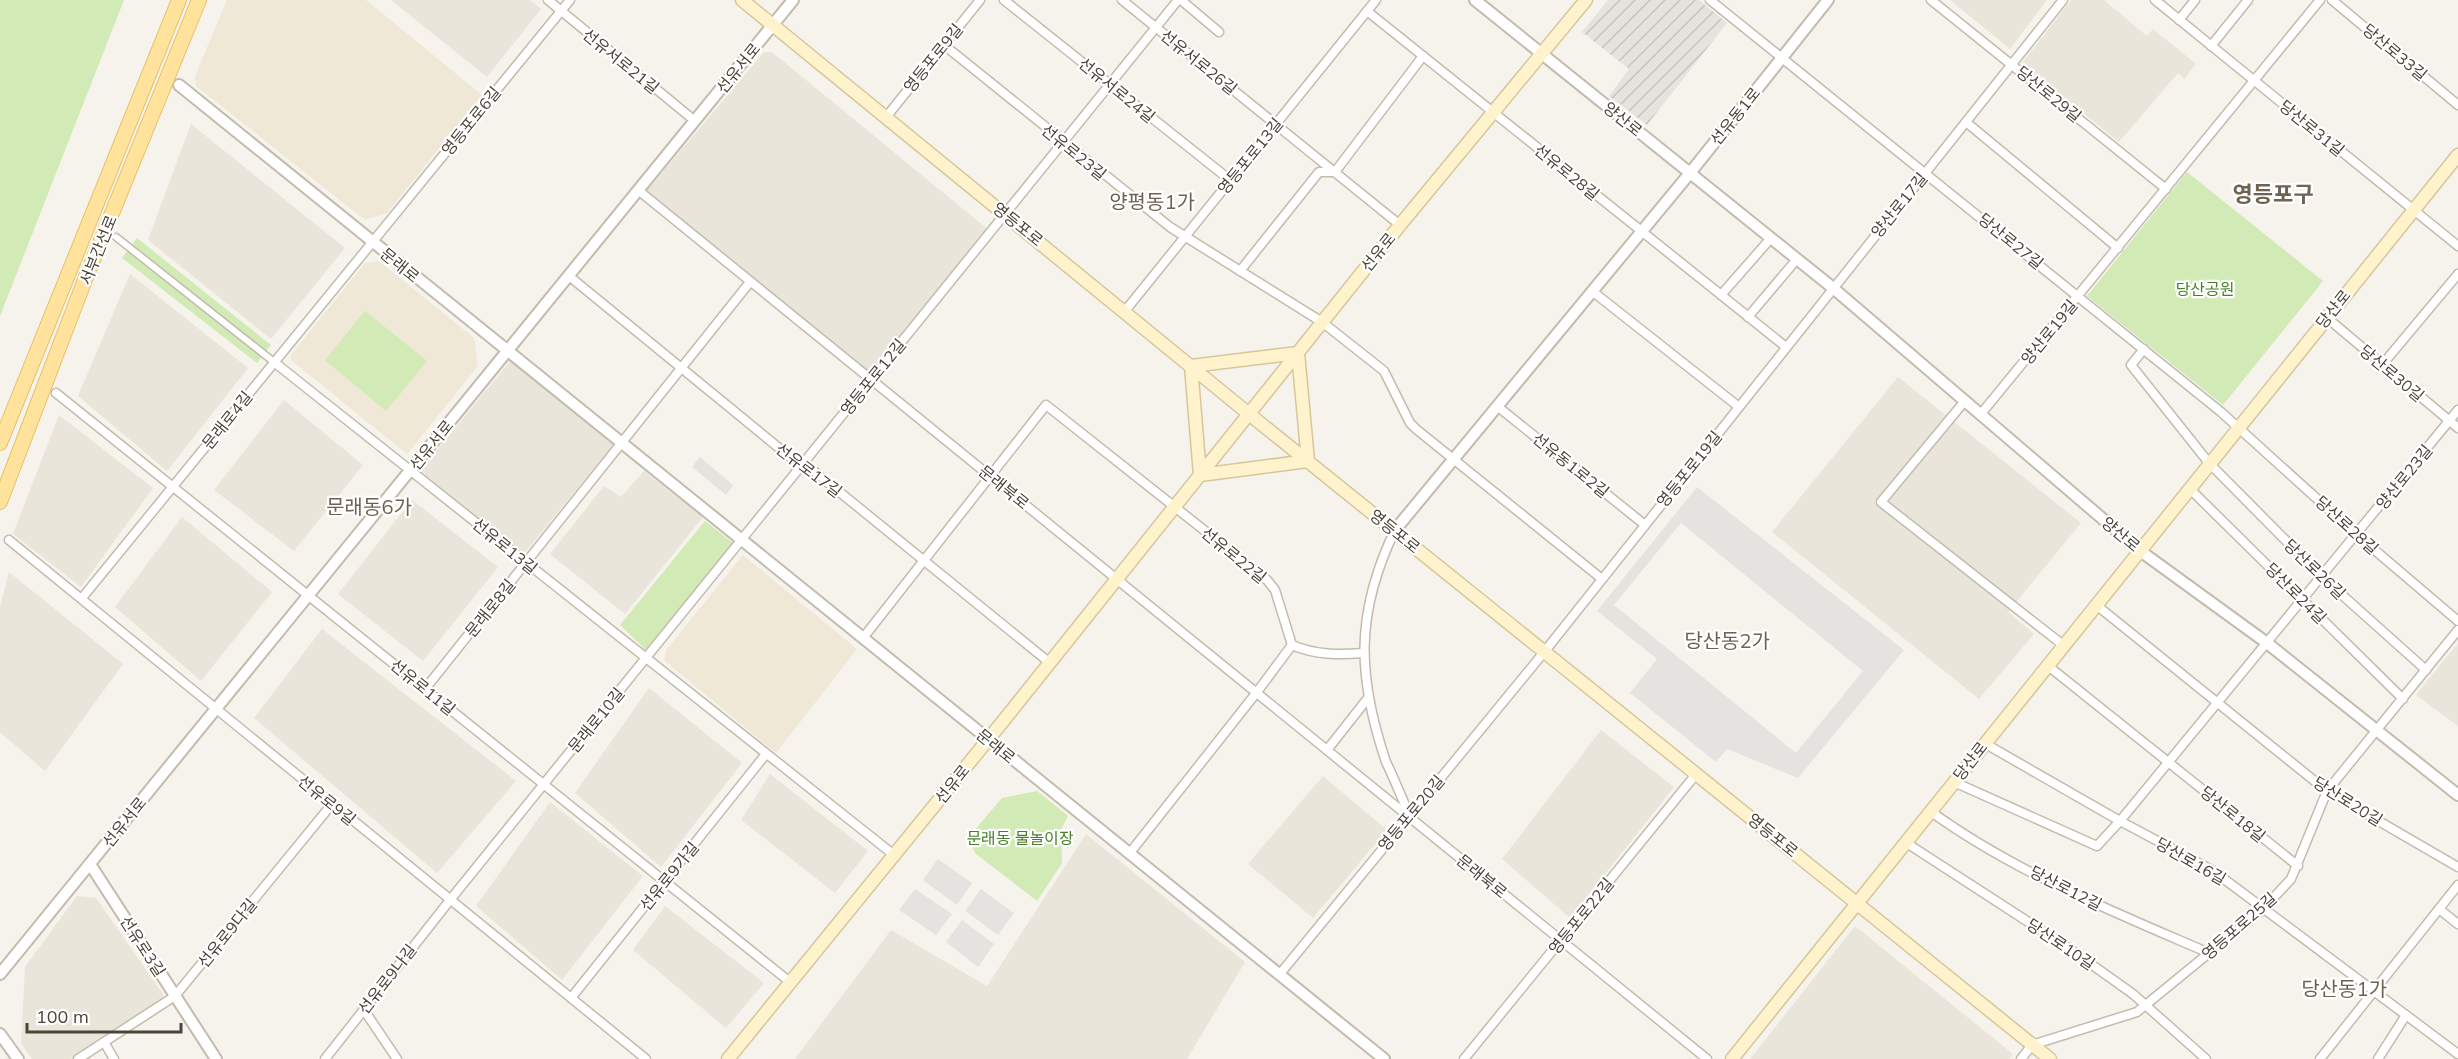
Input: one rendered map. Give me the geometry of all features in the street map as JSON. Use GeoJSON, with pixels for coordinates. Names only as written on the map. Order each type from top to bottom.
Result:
{"type":"FeatureCollection","features":[{"type":"Feature","properties":{"kind":"main road","name":"서부간선로"},"geometry":{"type":"LineString","coordinates":[[0,443],[178,0]]}},
{"type":"Feature","properties":{"kind":"main road","name":"서부간선로"},"geometry":{"type":"LineString","coordinates":[[0,502],[86,277],[188,26],[201,0]]}},
{"type":"Feature","properties":{"kind":"main road","name":"영등포로"},"geometry":{"type":"LineString","coordinates":[[742,0],[887,116],[1249,414],[2050,1059]]}},
{"type":"Feature","properties":{"kind":"main road","name":"선유로"},"geometry":{"type":"LineString","coordinates":[[728,1059],[988,740],[1400,225],[1586,0]]}},
{"type":"Feature","properties":{"kind":"main road","name":"당산로"},"geometry":{"type":"LineString","coordinates":[[1732,1059],[2458,154]]}},
{"type":"Feature","properties":{"kind":"main road"},"geometry":{"type":"LineString","coordinates":[[1298,353],[1308,461],[1200,476],[1191,366],[1298,353]]}},
{"type":"Feature","properties":{"kind":"main road"},"geometry":{"type":"LineString","coordinates":[[0,516],[19,453]]}},
{"type":"Feature","properties":{"kind":"street","name":"선유서로21길"},"geometry":{"type":"LineString","coordinates":[[548,0],[695,121]]}},
{"type":"Feature","properties":{"kind":"street","name":"영등포로6길"},"geometry":{"type":"LineString","coordinates":[[372,242],[570,0]]}},
{"type":"Feature","properties":{"kind":"street","name":"선유서로"},"geometry":{"type":"LineString","coordinates":[[0,974],[793,0]]}},
{"type":"Feature","properties":{"kind":"street","name":"영등포로9길"},"geometry":{"type":"LineString","coordinates":[[887,116],[980,0]]}},
{"type":"Feature","properties":{"kind":"street","name":"선유서로24길"},"geometry":{"type":"LineString","coordinates":[[1004,0],[1230,180]]}},
{"type":"Feature","properties":{"kind":"street","name":"선유서로26길"},"geometry":{"type":"LineString","coordinates":[[1122,0],[1400,225]]}},
{"type":"Feature","properties":{"kind":"street","name":"영등포로12길"},"geometry":{"type":"LineString","coordinates":[[741,540],[1180,0]]}},
{"type":"Feature","properties":{"kind":"street"},"geometry":{"type":"LineString","coordinates":[[1180,0],[1219,32]]}},
{"type":"Feature","properties":{"kind":"street","name":"영등포로13길"},"geometry":{"type":"LineString","coordinates":[[1125,311],[1376,0]]}},
{"type":"Feature","properties":{"kind":"street","name":"양산로"},"geometry":{"type":"LineString","coordinates":[[1475,0],[1833,288],[2139,550],[2267,643],[2458,795]]}},
{"type":"Feature","properties":{"kind":"street"},"geometry":{"type":"LineString","coordinates":[[1710,0],[1782,57]]}},
{"type":"Feature","properties":{"kind":"street","name":"선유동1로"},"geometry":{"type":"LineString","coordinates":[[1395,531],[1690,173],[1828,0]]}},
{"type":"Feature","properties":{"kind":"street","name":"당산로29길"},"geometry":{"type":"LineString","coordinates":[[1931,0],[2166,189]]}},
{"type":"Feature","properties":{"kind":"street","name":"양산로17길"},"geometry":{"type":"LineString","coordinates":[[1833,288],[2063,0]]}},
{"type":"Feature","properties":{"kind":"street","name":"당산로31길"},"geometry":{"type":"LineString","coordinates":[[2155,0],[2458,246]]}},
{"type":"Feature","properties":{"kind":"street"},"geometry":{"type":"LineString","coordinates":[[2179,20],[2195,0]]}},
{"type":"Feature","properties":{"kind":"street"},"geometry":{"type":"LineString","coordinates":[[2211,46],[2247,0]]}},
{"type":"Feature","properties":{"kind":"street","name":"양산로19길"},"geometry":{"type":"LineString","coordinates":[[1980,416],[2320,0]]}},
{"type":"Feature","properties":{"kind":"street","name":"당산로33길"},"geometry":{"type":"LineString","coordinates":[[2332,0],[2458,105]]}},
{"type":"Feature","properties":{"kind":"street","name":"선유로28길"},"geometry":{"type":"LineString","coordinates":[[1367,11],[1641,231]]}},
{"type":"Feature","properties":{"kind":"street","name":"선유로23길"},"geometry":{"type":"LineString","coordinates":[[944,45],[1131,198],[1185,236],[1322,322],[1384,371],[1410,423],[1454,459]]}},
{"type":"Feature","properties":{"kind":"street"},"geometry":{"type":"LineString","coordinates":[[1240,271],[1319,172],[1335,172],[1423,56]]}},
{"type":"Feature","properties":{"kind":"street","name":"당산로27길"},"geometry":{"type":"LineString","coordinates":[[1782,57],[2238,426]]}},
{"type":"Feature","properties":{"kind":"street","name":"문래로"},"geometry":{"type":"LineString","coordinates":[[179,85],[1384,1059]]}},
{"type":"Feature","properties":{"kind":"street"},"geometry":{"type":"LineString","coordinates":[[1965,122],[2118,248]]}},
{"type":"Feature","properties":{"kind":"street","name":"문래북로"},"geometry":{"type":"LineString","coordinates":[[638,190],[1707,1059]]}},
{"type":"Feature","properties":{"kind":"street"},"geometry":{"type":"LineString","coordinates":[[1641,231],[1786,347]]}},
{"type":"Feature","properties":{"kind":"street","name":"선유로13길"},"geometry":{"type":"LineString","coordinates":[[116,237],[894,855]]}},
{"type":"Feature","properties":{"kind":"street"},"geometry":{"type":"LineString","coordinates":[[1721,295],[1771,238]]}},
{"type":"Feature","properties":{"kind":"street","name":"문래로4길"},"geometry":{"type":"LineString","coordinates":[[82,598],[372,242]]}},
{"type":"Feature","properties":{"kind":"street"},"geometry":{"type":"LineString","coordinates":[[1748,317],[1797,259]]}},
{"type":"Feature","properties":{"kind":"street"},"geometry":{"type":"LineString","coordinates":[[2382,365],[2458,274]]}},
{"type":"Feature","properties":{"kind":"street","name":"선유로17길"},"geometry":{"type":"LineString","coordinates":[[568,276],[682,370],[801,465],[810,468],[1050,663]]}},
{"type":"Feature","properties":{"kind":"street"},"geometry":{"type":"LineString","coordinates":[[624,444],[750,282]]}},
{"type":"Feature","properties":{"kind":"street","name":"영등포로19길"},"geometry":{"type":"LineString","coordinates":[[1545,651],[1833,288]]}},
{"type":"Feature","properties":{"kind":"street"},"geometry":{"type":"LineString","coordinates":[[1592,291],[1739,407]]}},
{"type":"Feature","properties":{"kind":"street","name":"당산로30길"},"geometry":{"type":"LineString","coordinates":[[2326,317],[2458,428]]}},
{"type":"Feature","properties":{"kind":"street"},"geometry":{"type":"LineString","coordinates":[[2144,349],[2131,365],[2209,463]]}},
{"type":"Feature","properties":{"kind":"street","name":"선유로11길"},"geometry":{"type":"LineString","coordinates":[[56,393],[790,982]]}},
{"type":"Feature","properties":{"kind":"street"},"geometry":{"type":"LineString","coordinates":[[1964,402],[1881,502],[2063,645]]}},
{"type":"Feature","properties":{"kind":"street"},"geometry":{"type":"LineString","coordinates":[[863,638],[1046,405],[1174,507]]}},
{"type":"Feature","properties":{"kind":"street","name":"선유동1로2길"},"geometry":{"type":"LineString","coordinates":[[1497,406],[1645,525]]}},
{"type":"Feature","properties":{"kind":"street","name":"양산로23길"},"geometry":{"type":"LineString","coordinates":[[2267,643],[2458,410]]}},
{"type":"Feature","properties":{"kind":"street","name":"당산로28길"},"geometry":{"type":"LineString","coordinates":[[2238,426],[2357,535],[2458,621]]}},
{"type":"Feature","properties":{"kind":"street","name":"문래로8길"},"geometry":{"type":"LineString","coordinates":[[425,689],[624,444]]}},
{"type":"Feature","properties":{"kind":"street"},"geometry":{"type":"LineString","coordinates":[[1454,459],[1602,579]]}},
{"type":"Feature","properties":{"kind":"street","name":"당산로26길"},"geometry":{"type":"LineString","coordinates":[[2209,463],[2322,576],[2426,670]]}},
{"type":"Feature","properties":{"kind":"street","name":"당산로24길"},"geometry":{"type":"LineString","coordinates":[[2189,488],[2403,699]]}},
{"type":"Feature","properties":{"kind":"street","name":"선유로22길"},"geometry":{"type":"LineString","coordinates":[[1174,507],[1267,580],[1275,590],[1292,645]]}},
{"type":"Feature","properties":{"kind":"street"},"geometry":{"type":"LineString","coordinates":[[1395,531],[1378,565],[1372,587],[1365,626],[1364,653],[1368,698],[1377,736],[1397,791],[1409,812],[1409,817]]}},
{"type":"Feature","properties":{"kind":"street","name":"선유로9길"},"geometry":{"type":"LineString","coordinates":[[9,540],[646,1059]]}},
{"type":"Feature","properties":{"kind":"street","name":"문래로10길"},"geometry":{"type":"LineString","coordinates":[[450,900],[741,540]]}},
{"type":"Feature","properties":{"kind":"street","name":"당산로20길"},"geometry":{"type":"LineString","coordinates":[[2095,604],[2327,791],[2458,867]]}},
{"type":"Feature","properties":{"kind":"street","name":"영등포로25길"},"geometry":{"type":"LineString","coordinates":[[2032,1045],[2137,1012],[2264,908],[2291,879],[2298,866],[2327,791],[2458,630]]}},
{"type":"Feature","properties":{"kind":"street"},"geometry":{"type":"LineString","coordinates":[[1954,782],[2094,847],[2120,821],[2267,643]]}},
{"type":"Feature","properties":{"kind":"street"},"geometry":{"type":"LineString","coordinates":[[1129,854],[1292,645],[1302,650],[1336,656],[1364,653]]}},
{"type":"Feature","properties":{"kind":"street","name":"영등포로20길"},"geometry":{"type":"LineString","coordinates":[[1279,975],[1545,651]]}},
{"type":"Feature","properties":{"kind":"street","name":"당산로18길"},"geometry":{"type":"LineString","coordinates":[[2047,665],[2298,866]]}},
{"type":"Feature","properties":{"kind":"street"},"geometry":{"type":"LineString","coordinates":[[1327,750],[1368,698]]}},
{"type":"Feature","properties":{"kind":"street","name":"당산로16길"},"geometry":{"type":"LineString","coordinates":[[1984,743],[2120,821],[2212,870],[2458,1054]]}},
{"type":"Feature","properties":{"kind":"street","name":"선유로9가길"},"geometry":{"type":"LineString","coordinates":[[571,998],[766,754]]}},
{"type":"Feature","properties":{"kind":"street","name":"영등포로22길"},"geometry":{"type":"LineString","coordinates":[[1464,1059],[1697,773]]}},
{"type":"Feature","properties":{"kind":"street","name":"선유로9다길"},"geometry":{"type":"LineString","coordinates":[[78,1059],[175,996],[332,804]]}},
{"type":"Feature","properties":{"kind":"street","name":"당산로12길"},"geometry":{"type":"LineString","coordinates":[[1930,811],[1966,837],[2104,908],[2209,953]]}},
{"type":"Feature","properties":{"kind":"street","name":"당산로10길"},"geometry":{"type":"LineString","coordinates":[[1905,842],[2067,948],[2146,1004],[2206,1059]]}},
{"type":"Feature","properties":{"kind":"street","name":"선유로3길"},"geometry":{"type":"LineString","coordinates":[[90,864],[216,1059]]}},
{"type":"Feature","properties":{"kind":"street"},"geometry":{"type":"LineString","coordinates":[[2320,1059],[2458,885]]}},
{"type":"Feature","properties":{"kind":"street","name":"선유로9나길"},"geometry":{"type":"LineString","coordinates":[[325,1059],[450,900]]}},
{"type":"Feature","properties":{"kind":"street"},"geometry":{"type":"LineString","coordinates":[[2439,909],[2458,924]]}},
{"type":"Feature","properties":{"kind":"street"},"geometry":{"type":"LineString","coordinates":[[364,1010],[397,1059]]}},
{"type":"Feature","properties":{"kind":"street"},"geometry":{"type":"LineString","coordinates":[[2380,1058],[2406,1015]]}},
{"type":"Feature","properties":{"kind":"street"},"geometry":{"type":"LineString","coordinates":[[0,1034],[18,1059]]}},
{"type":"Feature","properties":{"kind":"street"},"geometry":{"type":"LineString","coordinates":[[104,1042],[114,1059]]}},
{"type":"Feature","properties":{"kind":"street"},"geometry":{"type":"LineString","coordinates":[[2021,1059],[2032,1045]]}},
{"type":"Feature","properties":{"kind":"shaded area"},"geometry":{"type":"Polygon","coordinates":[[[227,0],[366,0],[482,95],[387,213],[365,220],[196,86],[195,76],[227,0]]]}},
{"type":"Feature","properties":{"kind":"shaded area"},"geometry":{"type":"Polygon","coordinates":[[[391,0],[530,0],[541,9],[487,77],[391,0]]]}},
{"type":"Feature","properties":{"kind":"shaded area"},"geometry":{"type":"Polygon","coordinates":[[[1608,0],[1699,0],[1727,23],[1647,125],[1609,96],[1629,69],[1582,32],[1608,0]]]}},
{"type":"Feature","properties":{"kind":"shaded area"},"geometry":{"type":"Polygon","coordinates":[[[1950,0],[2047,0],[2010,49],[1950,0]]]}},
{"type":"Feature","properties":{"kind":"shaded area"},"geometry":{"type":"Polygon","coordinates":[[[2071,0],[2104,0],[2147,36],[2153,29],[2196,64],[2184,79],[2178,73],[2119,142],[2022,63],[2071,0]]]}},
{"type":"Feature","properties":{"kind":"shaded area"},"geometry":{"type":"Polygon","coordinates":[[[764,52],[772,52],[991,232],[868,378],[644,194],[764,52]]]}},
{"type":"Feature","properties":{"kind":"shaded area"},"geometry":{"type":"Polygon","coordinates":[[[191,124],[345,248],[271,339],[148,240],[191,124]]]}},
{"type":"Feature","properties":{"kind":"shaded area"},"geometry":{"type":"Polygon","coordinates":[[[379,261],[474,338],[478,366],[407,454],[291,360],[291,355],[365,263],[379,261]]]}},
{"type":"Feature","properties":{"kind":"shaded area"},"geometry":{"type":"Polygon","coordinates":[[[130,274],[248,368],[167,471],[78,396],[130,274]]]}},
{"type":"Feature","properties":{"kind":"shaded area"},"geometry":{"type":"Polygon","coordinates":[[[510,361],[613,445],[523,555],[420,471],[510,361]]]}},
{"type":"Feature","properties":{"kind":"shaded area"},"geometry":{"type":"Polygon","coordinates":[[[1898,377],[2081,523],[2008,612],[2034,634],[1979,699],[1772,532],[1898,377]]]}},
{"type":"Feature","properties":{"kind":"shaded area"},"geometry":{"type":"Polygon","coordinates":[[[284,400],[363,465],[294,551],[214,490],[284,400]]]}},
{"type":"Feature","properties":{"kind":"shaded area"},"geometry":{"type":"Polygon","coordinates":[[[59,415],[153,488],[81,587],[13,534],[59,415]]]}},
{"type":"Feature","properties":{"kind":"shaded area"},"geometry":{"type":"Polygon","coordinates":[[[700,457],[733,485],[726,495],[692,467],[700,457]]]}},
{"type":"Feature","properties":{"kind":"shaded area"},"geometry":{"type":"Polygon","coordinates":[[[644,471],[703,517],[625,614],[550,554],[604,486],[621,497],[644,471]]]}},
{"type":"Feature","properties":{"kind":"shaded area"},"geometry":{"type":"Polygon","coordinates":[[[1697,487],[1904,650],[1798,778],[1727,749],[1716,762],[1630,693],[1657,659],[1597,611],[1697,487]],[[1681,523],[1614,605],[1796,753],[1863,671],[1681,523]]]}},
{"type":"Feature","properties":{"kind":"shaded area"},"geometry":{"type":"Polygon","coordinates":[[[412,500],[498,567],[423,661],[338,594],[412,500]]]}},
{"type":"Feature","properties":{"kind":"shaded area"},"geometry":{"type":"Polygon","coordinates":[[[182,517],[272,592],[201,681],[115,607],[182,517]]]}},
{"type":"Feature","properties":{"kind":"shaded area"},"geometry":{"type":"Polygon","coordinates":[[[743,555],[857,649],[776,753],[665,661],[666,650],[743,555]]]}},
{"type":"Feature","properties":{"kind":"shaded area"},"geometry":{"type":"Polygon","coordinates":[[[9,572],[123,664],[45,771],[0,732],[0,607],[9,572]]]}},
{"type":"Feature","properties":{"kind":"shaded area"},"geometry":{"type":"Polygon","coordinates":[[[322,629],[516,781],[437,873],[254,718],[322,629]]]}},
{"type":"Feature","properties":{"kind":"shaded area"},"geometry":{"type":"Polygon","coordinates":[[[2458,643],[2458,726],[2416,695],[2458,643]]]}},
{"type":"Feature","properties":{"kind":"shaded area"},"geometry":{"type":"Polygon","coordinates":[[[649,688],[742,763],[661,867],[575,793],[649,688]]]}},
{"type":"Feature","properties":{"kind":"shaded area"},"geometry":{"type":"Polygon","coordinates":[[[1601,730],[1674,787],[1570,918],[1502,859],[1601,730]]]}},
{"type":"Feature","properties":{"kind":"shaded area"},"geometry":{"type":"Polygon","coordinates":[[[770,774],[868,851],[835,893],[741,820],[770,774]]]}},
{"type":"Feature","properties":{"kind":"shaded area"},"geometry":{"type":"Polygon","coordinates":[[[1323,776],[1387,830],[1313,918],[1248,864],[1323,776]]]}},
{"type":"Feature","properties":{"kind":"shaded area"},"geometry":{"type":"Polygon","coordinates":[[[550,802],[643,876],[562,980],[476,906],[550,802]]]}},
{"type":"Feature","properties":{"kind":"shaded area"},"geometry":{"type":"Polygon","coordinates":[[[1086,834],[1245,962],[1187,1059],[795,1059],[891,930],[987,986],[1086,834]]]}},
{"type":"Feature","properties":{"kind":"shaded area"},"geometry":{"type":"Polygon","coordinates":[[[938,859],[972,883],[957,905],[923,880],[938,859]]]}},
{"type":"Feature","properties":{"kind":"shaded area"},"geometry":{"type":"Polygon","coordinates":[[[915,889],[952,914],[936,935],[899,910],[915,889]]]}},
{"type":"Feature","properties":{"kind":"shaded area"},"geometry":{"type":"Polygon","coordinates":[[[981,889],[1014,913],[998,935],[965,911],[981,889]]]}},
{"type":"Feature","properties":{"kind":"shaded area"},"geometry":{"type":"Polygon","coordinates":[[[77,896],[96,898],[163,994],[163,1000],[71,1059],[32,1059],[21,1043],[25,967],[77,896]]]}},
{"type":"Feature","properties":{"kind":"shaded area"},"geometry":{"type":"Polygon","coordinates":[[[665,906],[764,983],[726,1028],[633,950],[665,906]]]}},
{"type":"Feature","properties":{"kind":"shaded area"},"geometry":{"type":"Polygon","coordinates":[[[962,920],[994,944],[978,967],[946,942],[962,920]]]}},
{"type":"Feature","properties":{"kind":"shaded area"},"geometry":{"type":"Polygon","coordinates":[[[1855,926],[2013,1054],[2009,1059],[1750,1059],[1855,926]]]}},
{"type":"Feature","properties":{"kind":"green space"},"geometry":{"type":"Polygon","coordinates":[[[0,0],[124,0],[0,316],[0,0]]]}},
{"type":"Feature","properties":{"kind":"green space","name":"당산공원"},"geometry":{"type":"Polygon","coordinates":[[[2187,172],[2323,281],[2223,405],[2087,296],[2187,172]]]}},
{"type":"Feature","properties":{"kind":"green space"},"geometry":{"type":"Polygon","coordinates":[[[137,238],[271,345],[257,363],[122,258],[137,238]]]}},
{"type":"Feature","properties":{"kind":"green space"},"geometry":{"type":"Polygon","coordinates":[[[365,311],[427,361],[386,411],[325,360],[365,311]]]}},
{"type":"Feature","properties":{"kind":"green space"},"geometry":{"type":"Polygon","coordinates":[[[705,521],[733,543],[646,650],[620,625],[705,521]]]}},
{"type":"Feature","properties":{"kind":"green space","name":"문래동 물놀이장"},"geometry":{"type":"Polygon","coordinates":[[[1037,791],[1068,816],[1061,830],[1062,863],[1037,901],[976,854],[967,839],[1002,798],[1037,791]]]}},
{"type":"Feature","properties":{"kind":"district","name":"영등포구"},"geometry":{"type":"Point","coordinates":[2273,194]}},
{"type":"Feature","properties":{"kind":"district","name":"양평동1가"},"geometry":{"type":"Point","coordinates":[1152,202]}},
{"type":"Feature","properties":{"kind":"district","name":"문래동6가"},"geometry":{"type":"Point","coordinates":[369,507]}},
{"type":"Feature","properties":{"kind":"district","name":"당산동2가"},"geometry":{"type":"Point","coordinates":[1727,641]}},
{"type":"Feature","properties":{"kind":"district","name":"당산동1가"},"geometry":{"type":"Point","coordinates":[2344,989]}}]}
